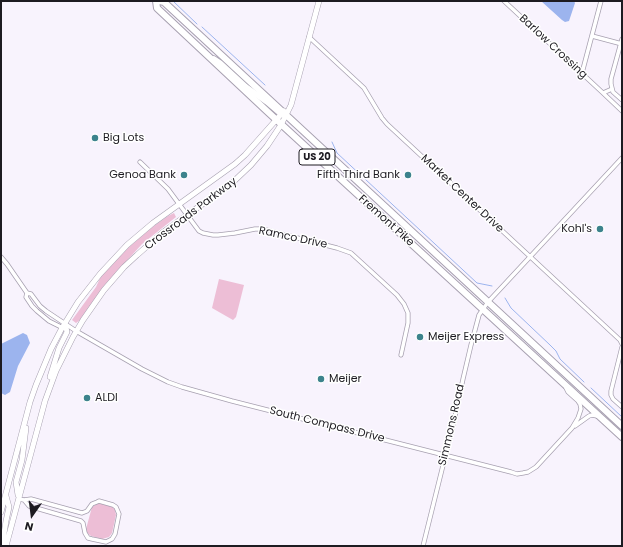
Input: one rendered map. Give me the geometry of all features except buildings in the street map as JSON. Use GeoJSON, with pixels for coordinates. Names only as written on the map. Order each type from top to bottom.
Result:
{"type":"FeatureCollection","features":[{"type":"Feature","properties":{"kind":"highway","name":"Fremont Pike"},"geometry":{"type":"LineString","coordinates":[[156,1],[157,8],[278,122],[403,236],[485,305],[622,426]]}},
{"type":"Feature","properties":{"kind":"highway","name":"Fremont Pike"},"geometry":{"type":"LineString","coordinates":[[160,1],[164,2],[283,114],[622,437]]}},
{"type":"Feature","properties":{"kind":"highway"},"geometry":{"type":"LineString","coordinates":[[601,418],[610,422],[622,432]]}},
{"type":"Feature","properties":{"kind":"main road"},"geometry":{"type":"LineString","coordinates":[[208,56],[220,63],[246,87],[283,114]]}},
{"type":"Feature","properties":{"kind":"street"},"geometry":{"type":"LineString","coordinates":[[278,122],[291,105],[319,1]]}},
{"type":"Feature","properties":{"kind":"street","name":"Barlow Crossing"},"geometry":{"type":"LineString","coordinates":[[504,1],[622,111]]}},
{"type":"Feature","properties":{"kind":"street"},"geometry":{"type":"LineString","coordinates":[[582,73],[601,1]]}},
{"type":"Feature","properties":{"kind":"street"},"geometry":{"type":"LineString","coordinates":[[592,36],[622,42],[611,79],[613,92],[622,100]]}},
{"type":"Feature","properties":{"kind":"street","name":"Market Center Drive"},"geometry":{"type":"LineString","coordinates":[[309,37],[364,88],[387,124],[620,340],[622,344]]}},
{"type":"Feature","properties":{"kind":"street"},"geometry":{"type":"LineString","coordinates":[[603,93],[612,89]]}},
{"type":"Feature","properties":{"kind":"street","name":"Crossroads Parkway"},"geometry":{"type":"LineString","coordinates":[[1,512],[30,402],[42,368],[51,349],[89,288],[112,260],[141,233],[235,164],[278,122]]}},
{"type":"Feature","properties":{"kind":"street","name":"Crossroads Parkway"},"geometry":{"type":"LineString","coordinates":[[6,546],[21,499],[45,401],[56,370],[76,331],[104,290],[124,268],[151,243],[187,215],[224,190],[242,174],[263,152],[278,122]]}},
{"type":"Feature","properties":{"kind":"street"},"geometry":{"type":"LineString","coordinates":[[485,305],[622,158]]}},
{"type":"Feature","properties":{"kind":"street","name":"Ramco Drive"},"geometry":{"type":"LineString","coordinates":[[140,162],[168,189],[199,231],[208,235],[262,229],[338,248],[351,253],[397,295],[404,304],[408,313],[408,323],[401,355]]}},
{"type":"Feature","properties":{"kind":"street","name":"South Compass Drive"},"geometry":{"type":"LineString","coordinates":[[1,257],[27,293],[31,294],[40,306],[64,327]]}},
{"type":"Feature","properties":{"kind":"street","name":"South Compass Drive"},"geometry":{"type":"LineString","coordinates":[[27,293],[26,297],[32,306],[43,316],[64,327],[76,331],[155,376],[182,387],[517,474],[528,472],[536,467],[572,428],[578,418],[581,412],[581,407],[578,401],[568,392],[565,384]]}},
{"type":"Feature","properties":{"kind":"street","name":"Simmons Road"},"geometry":{"type":"LineString","coordinates":[[423,546],[446,455],[472,339],[478,319],[485,305]]}},
{"type":"Feature","properties":{"kind":"street"},"geometry":{"type":"LineString","coordinates":[[45,401],[50,377],[59,348],[67,332],[64,327]]}},
{"type":"Feature","properties":{"kind":"street"},"geometry":{"type":"LineString","coordinates":[[622,347],[611,393],[613,399],[622,407]]}},
{"type":"Feature","properties":{"kind":"street","name":"South Compass Drive"},"geometry":{"type":"LineString","coordinates":[[572,428],[589,416],[601,418]]}},
{"type":"Feature","properties":{"kind":"street"},"geometry":{"type":"LineString","coordinates":[[21,499],[31,499],[82,513],[87,511],[92,504],[99,501],[114,506],[119,511],[119,516],[114,536],[110,541],[104,542],[92,540],[86,536],[83,523],[79,520],[29,506],[21,499],[16,482],[22,460],[26,431],[25,421]]}},
{"type":"Feature","properties":{"kind":"street"},"geometry":{"type":"LineString","coordinates":[[2,546],[9,507],[5,495]]}},
{"type":"Feature","properties":{"kind":"street"},"geometry":{"type":"LineString","coordinates":[[44,510],[45,503]]}},
{"type":"Feature","properties":{"kind":"shaded area"},"geometry":{"type":"Polygon","coordinates":[[[174,213],[176,217],[142,244],[104,286],[80,320],[76,323],[72,320],[96,287],[101,276],[129,247],[151,228],[174,213]]]}},
{"type":"Feature","properties":{"kind":"shaded area"},"geometry":{"type":"Polygon","coordinates":[[[219,279],[244,285],[236,317],[233,320],[212,308],[219,279]]]}},
{"type":"Feature","properties":{"kind":"shaded area"},"geometry":{"type":"Polygon","coordinates":[[[99,503],[113,507],[116,515],[112,533],[109,537],[102,539],[91,536],[86,532],[92,507],[99,503]]]}},
{"type":"Feature","properties":{"kind":"water"},"geometry":{"type":"Polygon","coordinates":[[[541,1],[574,1],[575,3],[569,21],[565,22],[562,20],[541,1]]]}},
{"type":"Feature","properties":{"kind":"water"},"geometry":{"type":"Polygon","coordinates":[[[23,333],[27,335],[30,343],[18,366],[10,392],[5,395],[1,393],[1,344],[23,333]]]}},
{"type":"Feature","properties":{"kind":"waterway"},"geometry":{"type":"LineString","coordinates":[[173,1],[197,24]]}},
{"type":"Feature","properties":{"kind":"waterway"},"geometry":{"type":"LineString","coordinates":[[202,27],[265,85]]}},
{"type":"Feature","properties":{"kind":"waterway"},"geometry":{"type":"LineString","coordinates":[[332,142],[337,153],[477,283],[492,286]]}},
{"type":"Feature","properties":{"kind":"waterway"},"geometry":{"type":"LineString","coordinates":[[505,298],[511,308],[556,351],[560,359],[584,382]]}},
{"type":"Feature","properties":{"kind":"waterway"},"geometry":{"type":"LineString","coordinates":[[591,388],[622,417]]}},
{"type":"Feature","properties":{"kind":"place","name":"Big Lots"},"geometry":{"type":"Point","coordinates":[95,138]}},
{"type":"Feature","properties":{"kind":"place","name":"Genoa Bank"},"geometry":{"type":"Point","coordinates":[184,175]}},
{"type":"Feature","properties":{"kind":"place","name":"Fifth Third Bank"},"geometry":{"type":"Point","coordinates":[408,175]}},
{"type":"Feature","properties":{"kind":"place","name":"Kohl's"},"geometry":{"type":"Point","coordinates":[600,229]}},
{"type":"Feature","properties":{"kind":"place","name":"Meijer Express"},"geometry":{"type":"Point","coordinates":[420,337]}},
{"type":"Feature","properties":{"kind":"place","name":"Meijer"},"geometry":{"type":"Point","coordinates":[321,379]}},
{"type":"Feature","properties":{"kind":"place","name":"ALDI"},"geometry":{"type":"Point","coordinates":[87,398]}}]}
